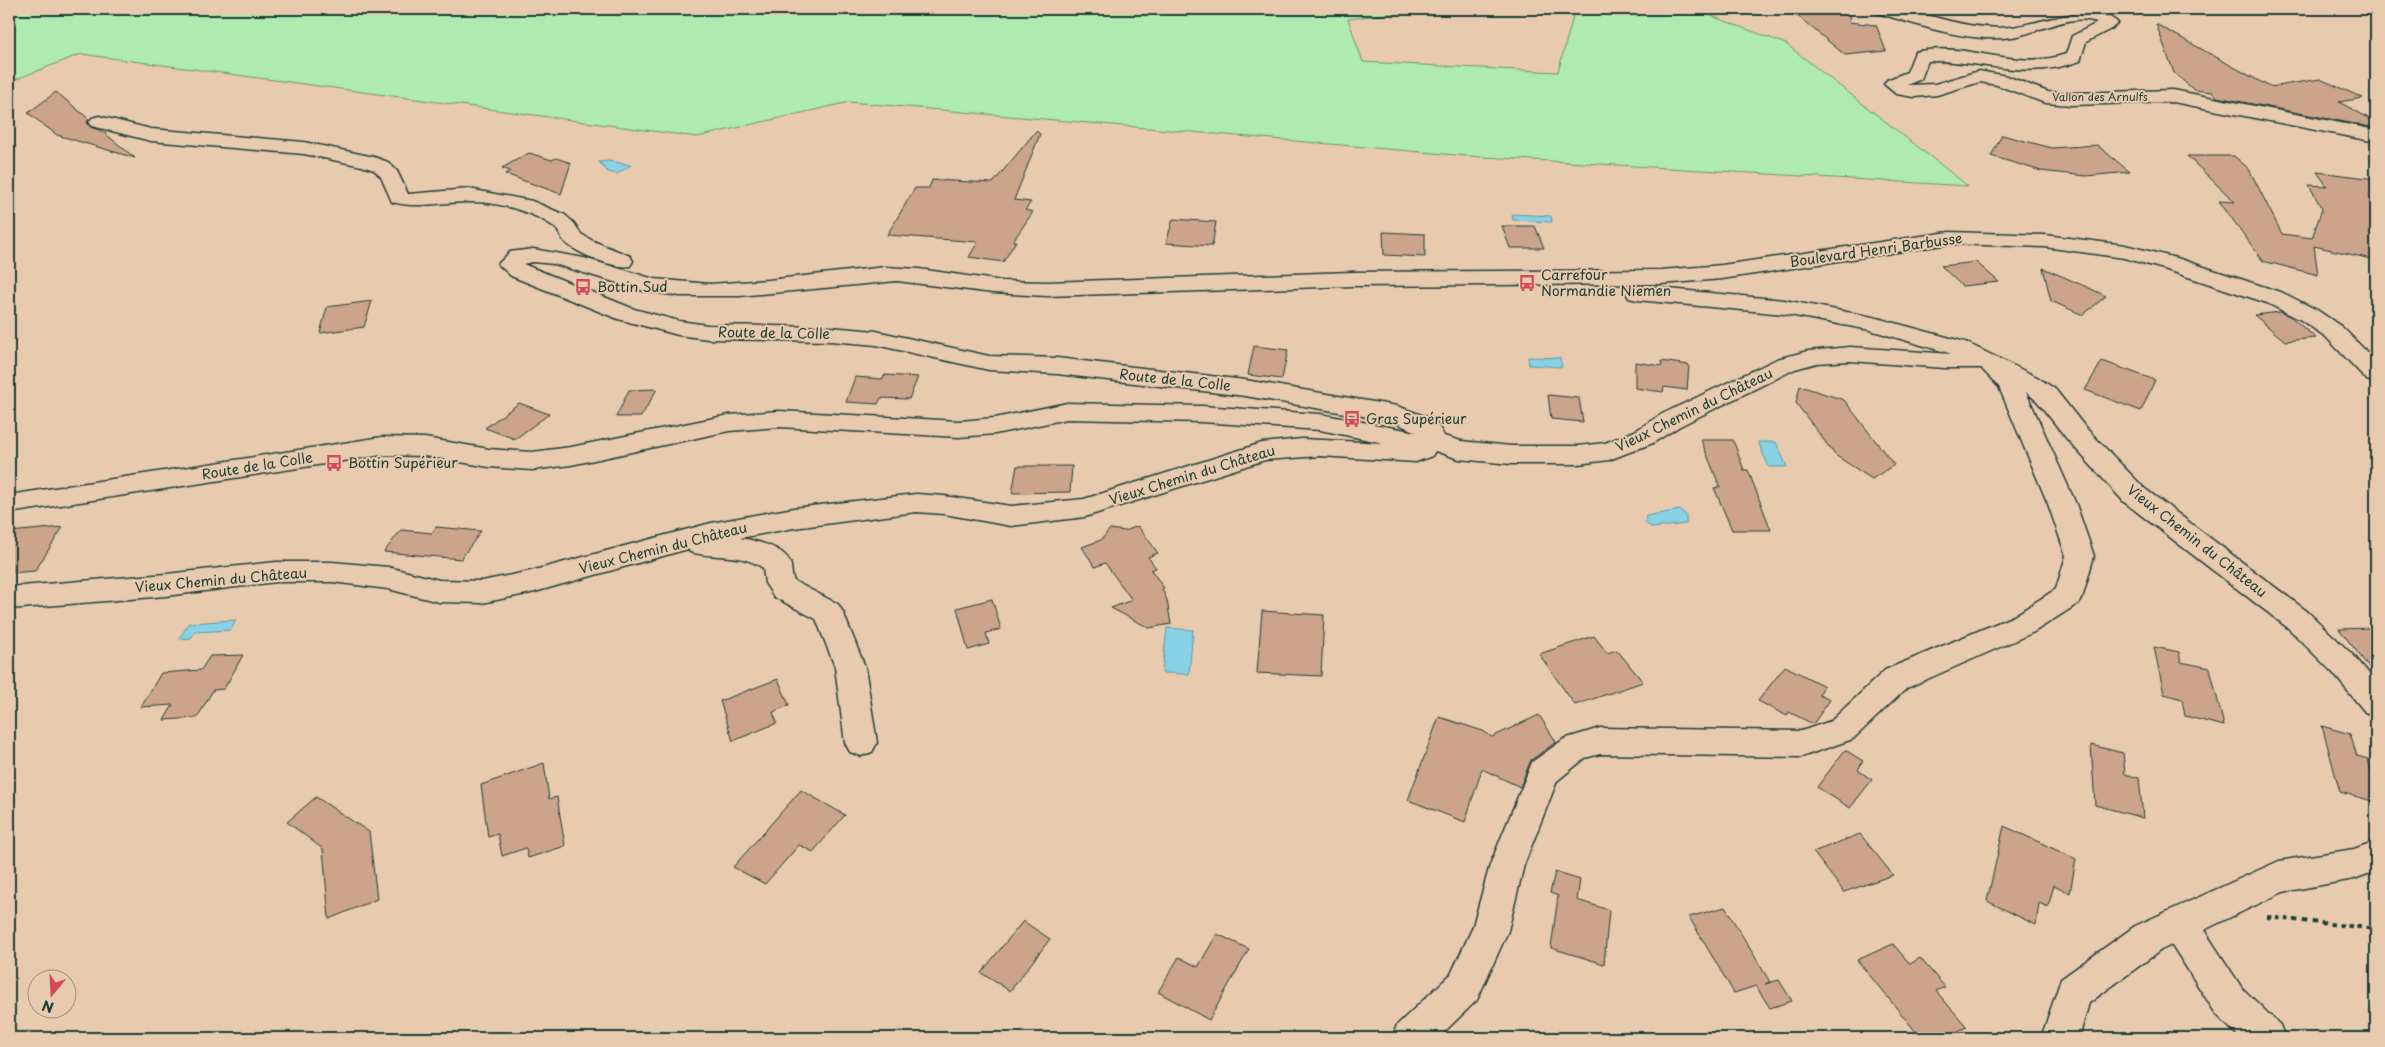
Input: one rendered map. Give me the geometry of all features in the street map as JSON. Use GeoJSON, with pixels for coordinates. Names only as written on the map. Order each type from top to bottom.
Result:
{"type":"FeatureCollection","features":[{"type":"Feature","properties":{"kind":"street","name":"Vallon des Arnulfs"},"geometry":{"type":"LineString","coordinates":[[1883,9],[1927,22],[1996,33],[2014,32],[2075,15],[2096,18],[2109,24],[2088,32],[2078,40],[2074,57],[2060,64],[2019,66],[1949,55],[1921,56],[1915,75],[1892,84],[1903,90],[1937,89],[1979,76],[2002,80],[2045,97],[2071,99],[2173,96],[2376,136]]}},
{"type":"Feature","properties":{"kind":"street"},"geometry":{"type":"LineString","coordinates":[[99,122],[150,135],[304,148],[367,161],[381,166],[390,176],[399,198],[407,200],[464,194],[526,207],[550,216],[566,226],[572,238],[585,246],[649,275],[652,279],[651,286]]}},
{"type":"Feature","properties":{"kind":"street","name":"Boulevard Henri Barbusse"},"geometry":{"type":"LineString","coordinates":[[1523,277],[1661,277],[1722,272],[1949,238],[1991,238],[2085,245],[2172,264],[2275,298],[2309,315],[2334,332],[2376,375]]}},
{"type":"Feature","properties":{"kind":"street","name":"Route de la Colle"},"geometry":{"type":"LineString","coordinates":[[9,504],[382,446],[425,447],[489,458],[532,462],[571,456],[729,423],[779,419],[959,429],[995,426],[1066,412],[1202,414],[1320,422],[1414,441],[1428,440],[1431,436],[1426,426],[1397,414],[1245,388],[1057,366],[989,363],[876,338],[830,334],[708,332],[678,328],[608,307],[519,271],[510,264],[512,259],[517,256],[535,254],[597,269],[651,286],[722,290],[887,274],[922,276],[1009,289],[1523,277]]}},
{"type":"Feature","properties":{"kind":"street"},"geometry":{"type":"LineString","coordinates":[[1411,1038],[1464,987],[1490,931],[1507,866],[1544,772],[1575,748],[1600,741],[1801,744],[1842,730],[1896,679],[2024,624],[2069,595],[2080,556],[2062,504],[2010,384],[1987,361],[1957,347],[1873,324],[1784,306],[1659,293],[1586,291],[1564,285],[1558,277]]}},
{"type":"Feature","properties":{"kind":"street","name":"Vieux Chemin du Château"},"geometry":{"type":"LineString","coordinates":[[9,598],[166,585],[276,572],[332,572],[388,578],[439,591],[482,592],[531,582],[711,533],[794,518],[916,504],[944,505],[1011,516],[1046,514],[1085,508],[1262,452],[1286,447],[1313,445],[1416,453],[1423,450],[1428,440],[1459,450],[1511,455],[1590,454],[1621,448],[1672,420],[1786,364],[1816,356],[1850,354],[1945,361],[1987,361],[2028,382],[2046,395],[2076,433],[2134,495],[2298,620],[2344,665],[2376,703]]}},
{"type":"Feature","properties":{"kind":"street"},"geometry":{"type":"LineString","coordinates":[[660,546],[713,544],[753,551],[768,557],[776,563],[779,583],[784,589],[801,596],[828,612],[850,667],[861,743]]}},
{"type":"Feature","properties":{"kind":"street"},"geometry":{"type":"LineString","coordinates":[[2060,1038],[2074,992],[2148,938],[2279,877],[2354,864],[2376,856]]}},
{"type":"Feature","properties":{"kind":"street"},"geometry":{"type":"LineString","coordinates":[[2180,924],[2229,1001],[2258,1033],[2266,1038]]}},
{"type":"Feature","properties":{"kind":"path"},"geometry":{"type":"LineString","coordinates":[[2265,917],[2376,929]]}},
{"type":"Feature","properties":{"kind":"green space"},"geometry":{"type":"Polygon","coordinates":[[[9,9],[1403,9],[1404,12],[1348,19],[1363,62],[1558,72],[1575,9],[1693,9],[1786,44],[1968,186],[1467,156],[849,102],[697,137],[81,54],[9,82],[9,9]]]}},
{"type":"Feature","properties":{"kind":"water"},"geometry":{"type":"Polygon","coordinates":[[[609,161],[631,165],[617,174],[608,172],[599,162],[609,161]]]}},
{"type":"Feature","properties":{"kind":"water"},"geometry":{"type":"Polygon","coordinates":[[[1512,214],[1551,216],[1552,222],[1513,220],[1512,214]]]}},
{"type":"Feature","properties":{"kind":"water"},"geometry":{"type":"Polygon","coordinates":[[[1528,357],[1560,358],[1562,367],[1529,365],[1528,357]]]}},
{"type":"Feature","properties":{"kind":"water"},"geometry":{"type":"Polygon","coordinates":[[[1758,442],[1776,442],[1787,467],[1769,467],[1758,442]]]}},
{"type":"Feature","properties":{"kind":"water"},"geometry":{"type":"Polygon","coordinates":[[[1680,510],[1686,515],[1686,524],[1653,528],[1645,523],[1646,516],[1680,510]]]}},
{"type":"Feature","properties":{"kind":"water"},"geometry":{"type":"Polygon","coordinates":[[[236,620],[231,630],[195,632],[191,638],[179,639],[189,623],[236,620]]]}},
{"type":"Feature","properties":{"kind":"water"},"geometry":{"type":"Polygon","coordinates":[[[1167,628],[1193,630],[1189,674],[1162,673],[1167,628]]]}},
{"type":"Feature","properties":{"kind":"building"},"geometry":{"type":"Polygon","coordinates":[[[1789,9],[1809,9],[1850,15],[1849,22],[1876,25],[1886,51],[1845,55],[1789,9]]]}},
{"type":"Feature","properties":{"kind":"building"},"geometry":{"type":"Polygon","coordinates":[[[2156,24],[2270,87],[2320,79],[2363,98],[2339,102],[2376,122],[2376,128],[2217,97],[2213,92],[2194,90],[2174,73],[2156,24]]]}},
{"type":"Feature","properties":{"kind":"building"},"geometry":{"type":"Polygon","coordinates":[[[56,92],[89,119],[87,122],[90,127],[102,131],[135,158],[57,135],[28,113],[56,92]]]}},
{"type":"Feature","properties":{"kind":"building"},"geometry":{"type":"Polygon","coordinates":[[[1036,131],[1040,134],[1014,200],[1031,202],[1025,210],[1033,212],[1013,241],[1016,241],[1003,262],[969,257],[978,242],[887,235],[915,188],[929,188],[932,180],[993,183],[1036,131]]]}},
{"type":"Feature","properties":{"kind":"building"},"geometry":{"type":"Polygon","coordinates":[[[2002,135],[2052,148],[2097,145],[2130,172],[2086,176],[2041,171],[1991,156],[2002,135]]]}},
{"type":"Feature","properties":{"kind":"building"},"geometry":{"type":"Polygon","coordinates":[[[529,153],[571,163],[561,194],[505,174],[510,171],[502,168],[529,153]]]}},
{"type":"Feature","properties":{"kind":"building"},"geometry":{"type":"Polygon","coordinates":[[[2187,156],[2234,156],[2249,169],[2282,234],[2312,238],[2322,209],[2309,185],[2327,186],[2317,172],[2376,179],[2376,260],[2314,246],[2318,275],[2263,261],[2219,201],[2235,202],[2187,156]]]}},
{"type":"Feature","properties":{"kind":"building"},"geometry":{"type":"Polygon","coordinates":[[[1173,219],[1216,222],[1212,246],[1166,243],[1173,219]]]}},
{"type":"Feature","properties":{"kind":"building"},"geometry":{"type":"Polygon","coordinates":[[[1502,226],[1535,226],[1544,248],[1510,248],[1502,226]]]}},
{"type":"Feature","properties":{"kind":"building"},"geometry":{"type":"Polygon","coordinates":[[[1383,232],[1425,234],[1425,257],[1384,255],[1383,232]]]}},
{"type":"Feature","properties":{"kind":"building"},"geometry":{"type":"Polygon","coordinates":[[[1976,262],[1999,282],[1962,286],[1941,266],[1976,262]]]}},
{"type":"Feature","properties":{"kind":"building"},"geometry":{"type":"Polygon","coordinates":[[[2043,268],[2106,296],[2083,315],[2051,301],[2043,268]]]}},
{"type":"Feature","properties":{"kind":"building"},"geometry":{"type":"Polygon","coordinates":[[[372,301],[364,327],[320,333],[327,307],[372,301]]]}},
{"type":"Feature","properties":{"kind":"building"},"geometry":{"type":"Polygon","coordinates":[[[2281,312],[2291,317],[2316,338],[2285,341],[2254,315],[2281,312]]]}},
{"type":"Feature","properties":{"kind":"building"},"geometry":{"type":"Polygon","coordinates":[[[1254,346],[1288,350],[1282,379],[1248,375],[1254,346]]]}},
{"type":"Feature","properties":{"kind":"building"},"geometry":{"type":"Polygon","coordinates":[[[1661,361],[1689,365],[1687,390],[1664,387],[1663,392],[1635,388],[1635,362],[1662,366],[1661,361]]]}},
{"type":"Feature","properties":{"kind":"building"},"geometry":{"type":"Polygon","coordinates":[[[2102,361],[2155,380],[2141,411],[2085,390],[2102,361]]]}},
{"type":"Feature","properties":{"kind":"building"},"geometry":{"type":"Polygon","coordinates":[[[885,375],[918,377],[909,399],[881,398],[878,404],[846,402],[855,377],[882,379],[885,375]]]}},
{"type":"Feature","properties":{"kind":"building"},"geometry":{"type":"Polygon","coordinates":[[[1800,386],[1844,400],[1894,465],[1872,479],[1835,455],[1796,403],[1800,386]]]}},
{"type":"Feature","properties":{"kind":"building"},"geometry":{"type":"Polygon","coordinates":[[[657,389],[641,417],[616,417],[629,390],[657,389]]]}},
{"type":"Feature","properties":{"kind":"building"},"geometry":{"type":"Polygon","coordinates":[[[1548,395],[1579,398],[1583,422],[1551,419],[1548,395]]]}},
{"type":"Feature","properties":{"kind":"building"},"geometry":{"type":"Polygon","coordinates":[[[519,403],[549,414],[515,439],[485,428],[519,403]]]}},
{"type":"Feature","properties":{"kind":"building"},"geometry":{"type":"Polygon","coordinates":[[[1701,440],[1733,440],[1744,470],[1748,470],[1771,530],[1732,530],[1714,488],[1720,487],[1701,440]]]}},
{"type":"Feature","properties":{"kind":"building"},"geometry":{"type":"Polygon","coordinates":[[[1017,466],[1072,466],[1070,492],[1012,493],[1017,466]]]}},
{"type":"Feature","properties":{"kind":"building"},"geometry":{"type":"Polygon","coordinates":[[[1138,526],[1158,553],[1148,557],[1156,568],[1151,570],[1164,588],[1162,589],[1167,600],[1171,624],[1149,628],[1111,608],[1132,600],[1105,563],[1095,567],[1082,547],[1101,540],[1110,529],[1125,531],[1138,526]]]}},
{"type":"Feature","properties":{"kind":"building"},"geometry":{"type":"Polygon","coordinates":[[[63,527],[35,571],[9,573],[9,532],[63,527]]]}},
{"type":"Feature","properties":{"kind":"building"},"geometry":{"type":"Polygon","coordinates":[[[436,527],[481,531],[461,559],[384,552],[401,530],[432,533],[436,527]]]}},
{"type":"Feature","properties":{"kind":"building"},"geometry":{"type":"Polygon","coordinates":[[[992,599],[1001,629],[986,633],[989,644],[968,650],[957,608],[992,599]]]}},
{"type":"Feature","properties":{"kind":"building"},"geometry":{"type":"Polygon","coordinates":[[[1262,611],[1324,615],[1321,676],[1257,673],[1262,611]]]}},
{"type":"Feature","properties":{"kind":"building"},"geometry":{"type":"Polygon","coordinates":[[[2370,628],[2376,636],[2376,676],[2339,629],[2370,628]]]}},
{"type":"Feature","properties":{"kind":"building"},"geometry":{"type":"Polygon","coordinates":[[[1594,636],[1607,653],[1617,650],[1643,682],[1575,705],[1539,654],[1594,636]]]}},
{"type":"Feature","properties":{"kind":"building"},"geometry":{"type":"Polygon","coordinates":[[[2154,647],[2179,652],[2181,662],[2210,668],[2224,726],[2185,716],[2182,699],[2164,694],[2154,647]]]}},
{"type":"Feature","properties":{"kind":"building"},"geometry":{"type":"Polygon","coordinates":[[[243,655],[224,689],[213,690],[197,718],[164,720],[173,705],[141,707],[161,673],[201,670],[210,656],[243,655]]]}},
{"type":"Feature","properties":{"kind":"building"},"geometry":{"type":"Polygon","coordinates":[[[1785,666],[1824,686],[1819,695],[1830,700],[1813,724],[1789,712],[1787,716],[1758,701],[1785,666]]]}},
{"type":"Feature","properties":{"kind":"building"},"geometry":{"type":"Polygon","coordinates":[[[778,679],[789,705],[773,712],[777,723],[733,741],[720,701],[778,679]]]}},
{"type":"Feature","properties":{"kind":"building"},"geometry":{"type":"Polygon","coordinates":[[[1539,715],[1556,742],[1531,760],[1520,787],[1482,769],[1465,822],[1408,800],[1439,717],[1483,731],[1492,737],[1539,715]]]}},
{"type":"Feature","properties":{"kind":"building"},"geometry":{"type":"Polygon","coordinates":[[[2322,726],[2350,734],[2357,756],[2368,759],[2376,789],[2376,802],[2340,792],[2322,726]]]}},
{"type":"Feature","properties":{"kind":"building"},"geometry":{"type":"Polygon","coordinates":[[[2091,745],[2123,753],[2125,774],[2139,778],[2143,818],[2095,805],[2091,745]]]}},
{"type":"Feature","properties":{"kind":"building"},"geometry":{"type":"Polygon","coordinates":[[[1845,750],[1863,761],[1858,770],[1872,780],[1850,808],[1817,787],[1845,750]]]}},
{"type":"Feature","properties":{"kind":"building"},"geometry":{"type":"Polygon","coordinates":[[[544,763],[549,799],[557,797],[565,846],[528,858],[526,848],[502,856],[498,834],[488,837],[481,785],[544,763]]]}},
{"type":"Feature","properties":{"kind":"building"},"geometry":{"type":"Polygon","coordinates":[[[801,790],[845,815],[813,852],[799,845],[765,884],[733,867],[801,790]]]}},
{"type":"Feature","properties":{"kind":"building"},"geometry":{"type":"Polygon","coordinates":[[[316,797],[369,832],[377,899],[329,919],[323,849],[287,822],[316,797]]]}},
{"type":"Feature","properties":{"kind":"building"},"geometry":{"type":"Polygon","coordinates":[[[2004,826],[2076,859],[2070,893],[2054,885],[2048,907],[2039,903],[2036,925],[1987,901],[2004,826]]]}},
{"type":"Feature","properties":{"kind":"building"},"geometry":{"type":"Polygon","coordinates":[[[1860,834],[1893,875],[1844,892],[1813,852],[1860,834]]]}},
{"type":"Feature","properties":{"kind":"building"},"geometry":{"type":"Polygon","coordinates":[[[1555,872],[1580,880],[1577,900],[1609,910],[1604,964],[1551,948],[1558,896],[1550,893],[1555,872]]]}},
{"type":"Feature","properties":{"kind":"building"},"geometry":{"type":"Polygon","coordinates":[[[1725,907],[1770,982],[1765,984],[1779,980],[1792,1001],[1770,1008],[1756,986],[1734,993],[1689,917],[1725,907]]]}},
{"type":"Feature","properties":{"kind":"building"},"geometry":{"type":"Polygon","coordinates":[[[1023,921],[1050,939],[1010,991],[981,973],[1023,921]]]}},
{"type":"Feature","properties":{"kind":"building"},"geometry":{"type":"Polygon","coordinates":[[[1217,934],[1249,949],[1209,1020],[1158,992],[1179,957],[1198,967],[1217,934]]]}},
{"type":"Feature","properties":{"kind":"building"},"geometry":{"type":"Polygon","coordinates":[[[1893,944],[1910,964],[1920,958],[1945,987],[1936,991],[1967,1027],[1942,1038],[1921,1038],[1857,960],[1893,944]]]}},
{"type":"Feature","properties":{"kind":"place","name":"Carrefour Normandie Niemen"},"geometry":{"type":"Point","coordinates":[1527,283]}},
{"type":"Feature","properties":{"kind":"place","name":"Bottin Sud"},"geometry":{"type":"Point","coordinates":[583,287]}},
{"type":"Feature","properties":{"kind":"place","name":"Gras Supérieur"},"geometry":{"type":"Point","coordinates":[1352,419]}},
{"type":"Feature","properties":{"kind":"place","name":"Bottin Supérieur"},"geometry":{"type":"Point","coordinates":[334,463]}}]}
